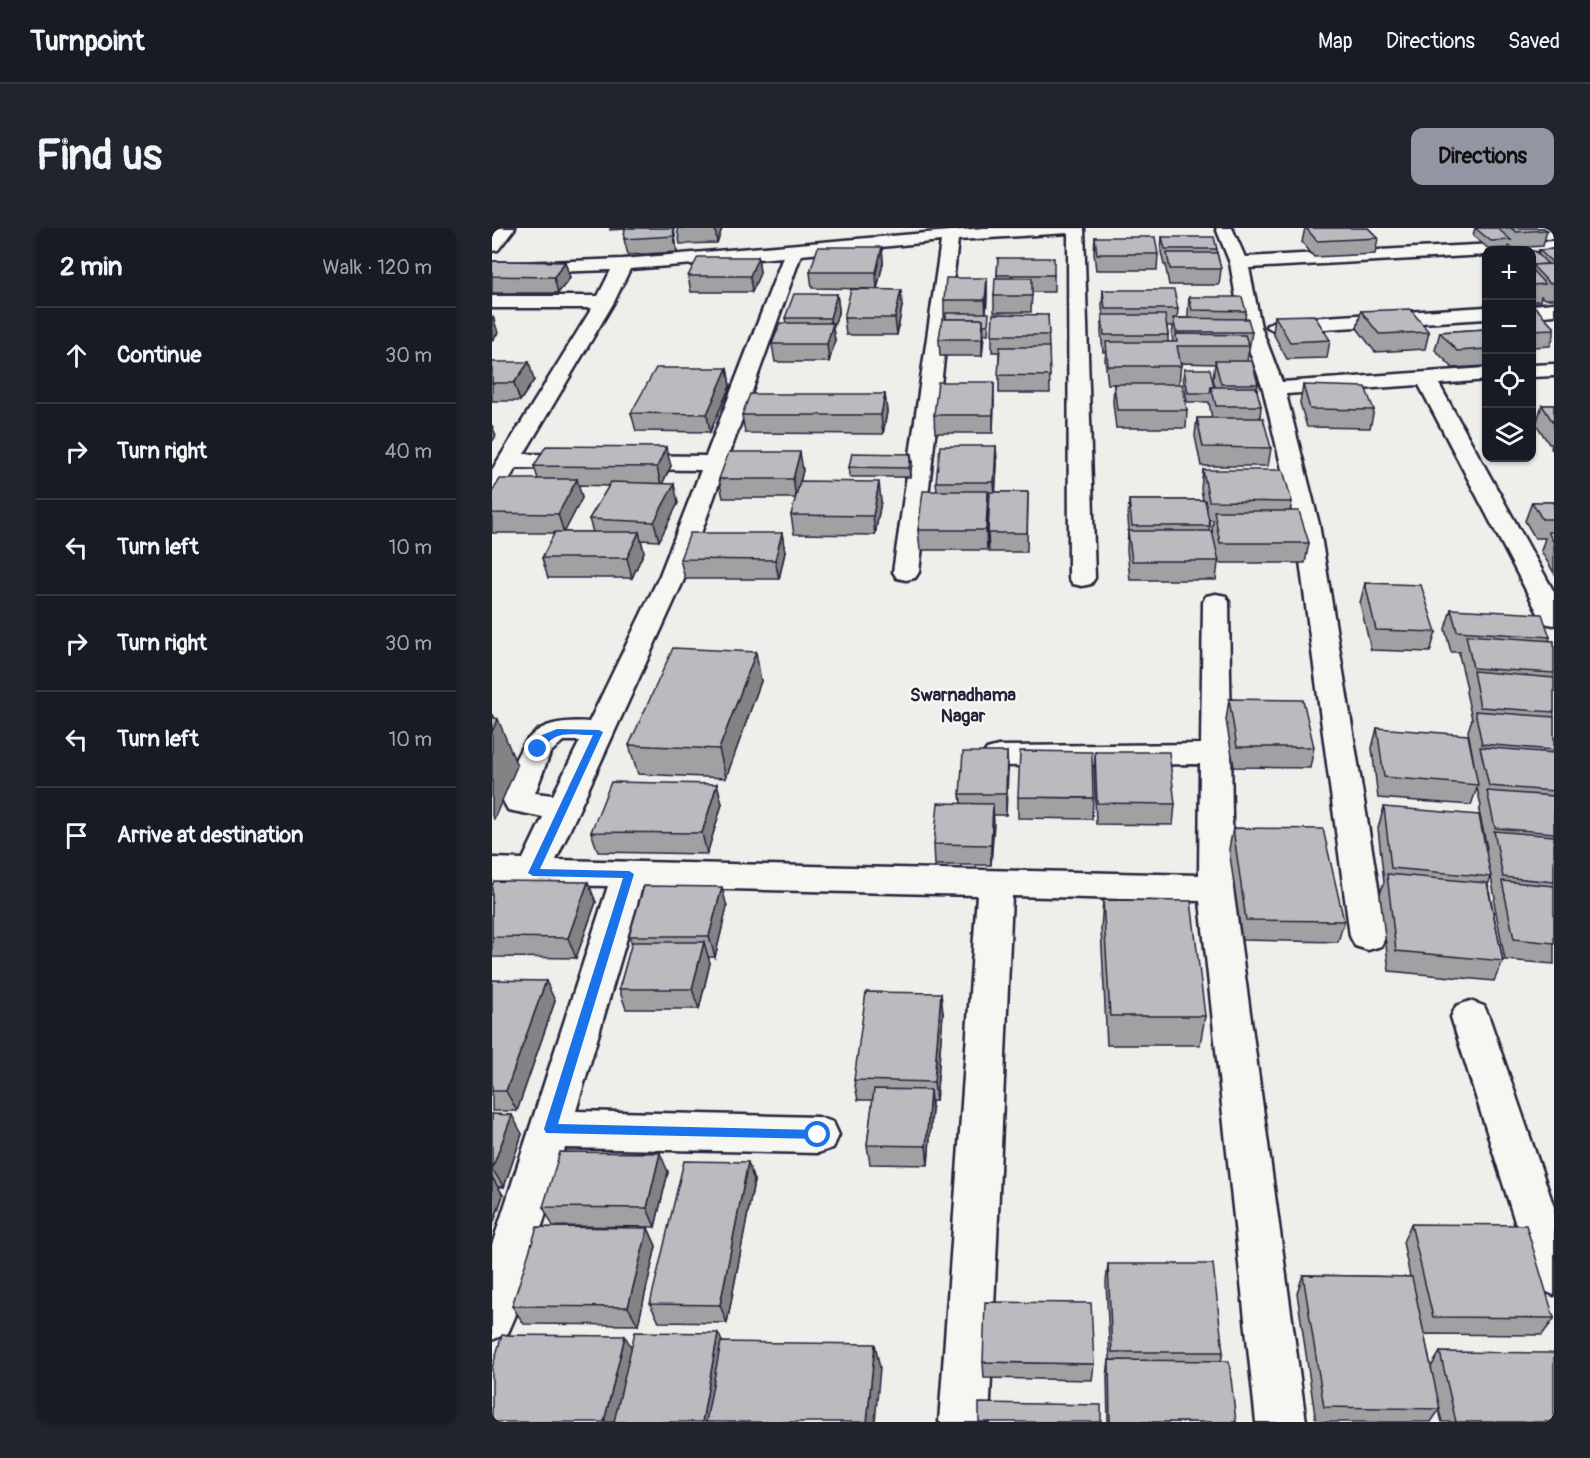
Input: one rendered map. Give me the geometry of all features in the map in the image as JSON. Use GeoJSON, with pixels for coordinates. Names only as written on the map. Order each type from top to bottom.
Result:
{"type":"FeatureCollection","features":[{"type":"Feature","properties":{"kind":"street"},"geometry":{"type":"LineString","coordinates":[[492,246],[507,228]]}},
{"type":"Feature","properties":{"kind":"street"},"geometry":{"type":"LineString","coordinates":[[492,268],[622,264],[794,251],[950,235],[1074,228],[1082,578]]}},
{"type":"Feature","properties":{"kind":"street"},"geometry":{"type":"LineString","coordinates":[[1224,228],[1239,263],[1251,327],[1274,389],[1307,524],[1368,936]]}},
{"type":"Feature","properties":{"kind":"street"},"geometry":{"type":"LineString","coordinates":[[906,572],[950,235]]}},
{"type":"Feature","properties":{"kind":"street"},"geometry":{"type":"LineString","coordinates":[[1239,263],[1554,246]]}},
{"type":"Feature","properties":{"kind":"street"},"geometry":{"type":"LineString","coordinates":[[533,873],[673,575],[794,251]]}},
{"type":"Feature","properties":{"kind":"street"},"geometry":{"type":"LineString","coordinates":[[492,489],[605,302],[622,264]]}},
{"type":"Feature","properties":{"kind":"street"},"geometry":{"type":"LineString","coordinates":[[492,302],[605,302]]}},
{"type":"Feature","properties":{"kind":"street"},"geometry":{"type":"LineString","coordinates":[[1536,311],[1554,309]]}},
{"type":"Feature","properties":{"kind":"street"},"geometry":{"type":"LineString","coordinates":[[1251,327],[1482,314]]}},
{"type":"Feature","properties":{"kind":"street"},"geometry":{"type":"LineString","coordinates":[[1536,371],[1554,370]]}},
{"type":"Feature","properties":{"kind":"street"},"geometry":{"type":"LineString","coordinates":[[1274,389],[1482,374]]}},
{"type":"Feature","properties":{"kind":"street"},"geometry":{"type":"LineString","coordinates":[[1426,378],[1554,618]]}},
{"type":"Feature","properties":{"kind":"street"},"geometry":{"type":"LineString","coordinates":[[509,461],[682,473],[715,463]]}},
{"type":"Feature","properties":{"kind":"street"},"geometry":{"type":"LineString","coordinates":[[522,483],[535,461]]}},
{"type":"Feature","properties":{"kind":"street"},"geometry":{"type":"LineString","coordinates":[[1216,602],[1216,888],[1281,1422]]}},
{"type":"Feature","properties":{"kind":"street"},"geometry":{"type":"LineString","coordinates":[[564,808],[525,805],[519,802],[517,797],[538,749],[545,737],[557,732],[599,732]]}},
{"type":"Feature","properties":{"kind":"street"},"geometry":{"type":"LineString","coordinates":[[999,756],[1217,754]]}},
{"type":"Feature","properties":{"kind":"street"},"geometry":{"type":"LineString","coordinates":[[492,871],[1216,888]]}},
{"type":"Feature","properties":{"kind":"street"},"geometry":{"type":"LineString","coordinates":[[492,1317],[629,874]]}},
{"type":"Feature","properties":{"kind":"street"},"geometry":{"type":"LineString","coordinates":[[964,1422],[995,884]]}},
{"type":"Feature","properties":{"kind":"street"},"geometry":{"type":"LineString","coordinates":[[1470,1017],[1554,1273]]}},
{"type":"Feature","properties":{"kind":"street"},"geometry":{"type":"LineString","coordinates":[[550,1129],[818,1135]]}},
{"type":"Feature","properties":{"kind":"building"},"geometry":{"type":"Polygon","coordinates":[[[625,228],[673,228],[674,236],[624,239],[625,228]]]}},
{"type":"Feature","properties":{"kind":"building"},"geometry":{"type":"Polygon","coordinates":[[[1306,228],[1368,228],[1378,238],[1317,241],[1306,228]]]}},
{"type":"Feature","properties":{"kind":"building"},"geometry":{"type":"Polygon","coordinates":[[[1475,228],[1497,228],[1511,240],[1491,241],[1475,228]]]}},
{"type":"Feature","properties":{"kind":"building"},"geometry":{"type":"Polygon","coordinates":[[[1511,228],[1544,228],[1547,230],[1516,232],[1511,228]]]}},
{"type":"Feature","properties":{"kind":"building"},"geometry":{"type":"Polygon","coordinates":[[[1095,237],[1155,237],[1158,254],[1097,254],[1095,237]]]}},
{"type":"Feature","properties":{"kind":"building"},"geometry":{"type":"Polygon","coordinates":[[[1162,237],[1214,237],[1217,249],[1165,249],[1162,237]]]}},
{"type":"Feature","properties":{"kind":"building"},"geometry":{"type":"Polygon","coordinates":[[[818,247],[882,247],[876,272],[810,272],[818,247]]]}},
{"type":"Feature","properties":{"kind":"building"},"geometry":{"type":"Polygon","coordinates":[[[1554,249],[1554,264],[1539,250],[1554,249]]]}},
{"type":"Feature","properties":{"kind":"building"},"geometry":{"type":"Polygon","coordinates":[[[1536,252],[1548,264],[1536,265],[1536,252]]]}},
{"type":"Feature","properties":{"kind":"building"},"geometry":{"type":"Polygon","coordinates":[[[1167,253],[1217,253],[1221,269],[1170,269],[1167,253]]]}},
{"type":"Feature","properties":{"kind":"building"},"geometry":{"type":"Polygon","coordinates":[[[698,257],[758,257],[750,276],[688,276],[698,257]]]}},
{"type":"Feature","properties":{"kind":"building"},"geometry":{"type":"Polygon","coordinates":[[[998,258],[1054,258],[1054,275],[997,275],[998,258]]]}},
{"type":"Feature","properties":{"kind":"building"},"geometry":{"type":"Polygon","coordinates":[[[492,261],[565,262],[554,277],[492,276],[492,261]]]}},
{"type":"Feature","properties":{"kind":"building"},"geometry":{"type":"Polygon","coordinates":[[[1554,264],[1554,283],[1549,283],[1536,269],[1536,265],[1554,264]]]}},
{"type":"Feature","properties":{"kind":"building"},"geometry":{"type":"Polygon","coordinates":[[[1536,274],[1545,284],[1536,285],[1536,274]]]}},
{"type":"Feature","properties":{"kind":"building"},"geometry":{"type":"Polygon","coordinates":[[[946,278],[987,278],[985,300],[944,300],[946,278]]]}},
{"type":"Feature","properties":{"kind":"building"},"geometry":{"type":"Polygon","coordinates":[[[995,278],[1032,278],[1032,296],[994,296],[995,278]]]}},
{"type":"Feature","properties":{"kind":"building"},"geometry":{"type":"Polygon","coordinates":[[[851,289],[901,290],[895,318],[844,318],[851,289]]]}},
{"type":"Feature","properties":{"kind":"building"},"geometry":{"type":"Polygon","coordinates":[[[1103,290],[1174,290],[1178,309],[1105,309],[1103,290]]]}},
{"type":"Feature","properties":{"kind":"building"},"geometry":{"type":"Polygon","coordinates":[[[794,294],[837,294],[830,318],[785,318],[794,294]]]}},
{"type":"Feature","properties":{"kind":"building"},"geometry":{"type":"Polygon","coordinates":[[[1189,297],[1242,297],[1246,311],[1192,310],[1189,297]]]}},
{"type":"Feature","properties":{"kind":"building"},"geometry":{"type":"Polygon","coordinates":[[[1536,308],[1554,327],[1554,329],[1536,330],[1536,308]]]}},
{"type":"Feature","properties":{"kind":"building"},"geometry":{"type":"Polygon","coordinates":[[[1410,309],[1429,332],[1379,334],[1361,311],[1410,309]]]}},
{"type":"Feature","properties":{"kind":"building"},"geometry":{"type":"Polygon","coordinates":[[[946,313],[989,313],[988,325],[983,325],[983,319],[946,319],[946,313]]]}},
{"type":"Feature","properties":{"kind":"building"},"geometry":{"type":"Polygon","coordinates":[[[993,314],[1048,315],[1049,335],[992,335],[993,314]]]}},
{"type":"Feature","properties":{"kind":"building"},"geometry":{"type":"Polygon","coordinates":[[[1102,315],[1165,315],[1168,335],[1104,335],[1102,315]]]}},
{"type":"Feature","properties":{"kind":"building"},"geometry":{"type":"Polygon","coordinates":[[[1314,315],[1330,340],[1290,342],[1275,316],[1314,315]]]}},
{"type":"Feature","properties":{"kind":"building"},"geometry":{"type":"Polygon","coordinates":[[[1173,318],[1248,319],[1252,332],[1176,332],[1173,318]]]}},
{"type":"Feature","properties":{"kind":"building"},"geometry":{"type":"Polygon","coordinates":[[[942,319],[983,319],[982,339],[939,339],[942,319]]]}},
{"type":"Feature","properties":{"kind":"building"},"geometry":{"type":"Polygon","coordinates":[[[780,323],[833,323],[827,344],[772,344],[780,323]]]}},
{"type":"Feature","properties":{"kind":"building"},"geometry":{"type":"Polygon","coordinates":[[[1482,329],[1482,349],[1457,351],[1440,332],[1482,329]]]}},
{"type":"Feature","properties":{"kind":"building"},"geometry":{"type":"Polygon","coordinates":[[[1176,334],[1245,335],[1249,346],[1177,346],[1181,366],[1108,366],[1106,342],[1177,342],[1176,334]]]}},
{"type":"Feature","properties":{"kind":"building"},"geometry":{"type":"Polygon","coordinates":[[[1000,347],[1049,347],[1050,376],[998,375],[1000,347]]]}},
{"type":"Feature","properties":{"kind":"building"},"geometry":{"type":"Polygon","coordinates":[[[1215,361],[1252,361],[1258,384],[1221,384],[1215,361]]]}},
{"type":"Feature","properties":{"kind":"building"},"geometry":{"type":"Polygon","coordinates":[[[492,362],[529,362],[514,383],[492,383],[492,362]]]}},
{"type":"Feature","properties":{"kind":"building"},"geometry":{"type":"Polygon","coordinates":[[[656,368],[727,368],[707,414],[631,413],[656,368]]]}},
{"type":"Feature","properties":{"kind":"building"},"geometry":{"type":"Polygon","coordinates":[[[1184,369],[1210,369],[1214,387],[1211,387],[1210,393],[1188,393],[1184,369]]]}},
{"type":"Feature","properties":{"kind":"building"},"geometry":{"type":"Polygon","coordinates":[[[938,382],[994,382],[993,415],[934,415],[938,382]]]}},
{"type":"Feature","properties":{"kind":"building"},"geometry":{"type":"Polygon","coordinates":[[[1114,384],[1182,384],[1187,410],[1117,410],[1114,384]]]}},
{"type":"Feature","properties":{"kind":"building"},"geometry":{"type":"Polygon","coordinates":[[[1303,385],[1365,387],[1374,410],[1310,409],[1303,385]]]}},
{"type":"Feature","properties":{"kind":"building"},"geometry":{"type":"Polygon","coordinates":[[[1211,387],[1256,387],[1261,406],[1216,406],[1211,387]]]}},
{"type":"Feature","properties":{"kind":"building"},"geometry":{"type":"Polygon","coordinates":[[[750,394],[885,394],[881,415],[742,415],[750,394]]]}},
{"type":"Feature","properties":{"kind":"building"},"geometry":{"type":"Polygon","coordinates":[[[1542,405],[1554,405],[1554,424],[1542,405]]]}},
{"type":"Feature","properties":{"kind":"building"},"geometry":{"type":"Polygon","coordinates":[[[1197,418],[1263,418],[1271,448],[1203,447],[1197,418]]]}},
{"type":"Feature","properties":{"kind":"building"},"geometry":{"type":"Polygon","coordinates":[[[546,446],[666,447],[657,467],[534,466],[546,446]]]}},
{"type":"Feature","properties":{"kind":"building"},"geometry":{"type":"Polygon","coordinates":[[[940,446],[996,446],[994,482],[936,482],[940,446]]]}},
{"type":"Feature","properties":{"kind":"building"},"geometry":{"type":"Polygon","coordinates":[[[729,452],[800,452],[793,479],[719,479],[729,452]]]}},
{"type":"Feature","properties":{"kind":"building"},"geometry":{"type":"Polygon","coordinates":[[[852,453],[911,454],[909,468],[849,467],[852,453]]]}},
{"type":"Feature","properties":{"kind":"building"},"geometry":{"type":"Polygon","coordinates":[[[1203,470],[1283,470],[1292,502],[1209,501],[1203,470]]]}},
{"type":"Feature","properties":{"kind":"building"},"geometry":{"type":"Polygon","coordinates":[[[500,479],[577,479],[558,514],[492,513],[492,492],[500,479]]]}},
{"type":"Feature","properties":{"kind":"building"},"geometry":{"type":"Polygon","coordinates":[[[800,481],[879,482],[873,516],[791,515],[800,481]]]}},
{"type":"Feature","properties":{"kind":"building"},"geometry":{"type":"Polygon","coordinates":[[[611,482],[674,484],[654,522],[589,519],[611,482]]]}},
{"type":"Feature","properties":{"kind":"building"},"geometry":{"type":"Polygon","coordinates":[[[923,491],[988,491],[986,530],[918,530],[923,491]]]}},
{"type":"Feature","properties":{"kind":"building"},"geometry":{"type":"Polygon","coordinates":[[[990,492],[1028,492],[1027,533],[988,533],[990,492]]]}},
{"type":"Feature","properties":{"kind":"building"},"geometry":{"type":"Polygon","coordinates":[[[1129,500],[1205,500],[1210,526],[1132,526],[1129,500]]]}},
{"type":"Feature","properties":{"kind":"building"},"geometry":{"type":"Polygon","coordinates":[[[1532,502],[1554,502],[1554,519],[1542,519],[1532,502]]]}},
{"type":"Feature","properties":{"kind":"building"},"geometry":{"type":"Polygon","coordinates":[[[1214,511],[1299,511],[1309,543],[1220,543],[1214,511]]]}},
{"type":"Feature","properties":{"kind":"building"},"geometry":{"type":"Polygon","coordinates":[[[1128,531],[1212,531],[1219,561],[1132,561],[1128,531]]]}},
{"type":"Feature","properties":{"kind":"building"},"geometry":{"type":"Polygon","coordinates":[[[555,532],[639,532],[627,558],[542,558],[555,532]]]}},
{"type":"Feature","properties":{"kind":"building"},"geometry":{"type":"Polygon","coordinates":[[[1548,532],[1554,532],[1554,543],[1548,532]]]}},
{"type":"Feature","properties":{"kind":"building"},"geometry":{"type":"Polygon","coordinates":[[[690,533],[782,533],[775,560],[680,559],[690,533]]]}},
{"type":"Feature","properties":{"kind":"building"},"geometry":{"type":"Polygon","coordinates":[[[1365,583],[1421,585],[1436,632],[1376,630],[1365,583]]]}},
{"type":"Feature","properties":{"kind":"building"},"geometry":{"type":"Polygon","coordinates":[[[1451,609],[1542,614],[1550,637],[1457,631],[1451,609]]]}},
{"type":"Feature","properties":{"kind":"building"},"geometry":{"type":"Polygon","coordinates":[[[1466,635],[1554,641],[1554,673],[1473,668],[1466,635]]]}},
{"type":"Feature","properties":{"kind":"building"},"geometry":{"type":"Polygon","coordinates":[[[673,648],[756,652],[719,749],[629,745],[673,648]]]}},
{"type":"Feature","properties":{"kind":"building"},"geometry":{"type":"Polygon","coordinates":[[[1473,671],[1554,678],[1554,712],[1480,707],[1473,671]]]}},
{"type":"Feature","properties":{"kind":"building"},"geometry":{"type":"Polygon","coordinates":[[[1229,699],[1303,700],[1314,747],[1237,747],[1229,699]]]}},
{"type":"Feature","properties":{"kind":"building"},"geometry":{"type":"Polygon","coordinates":[[[1475,711],[1554,717],[1554,750],[1482,744],[1475,711]]]}},
{"type":"Feature","properties":{"kind":"building"},"geometry":{"type":"Polygon","coordinates":[[[492,717],[498,719],[492,732],[492,717]]]}},
{"type":"Feature","properties":{"kind":"building"},"geometry":{"type":"Polygon","coordinates":[[[1377,728],[1468,735],[1478,785],[1384,777],[1377,728]]]}},
{"type":"Feature","properties":{"kind":"building"},"geometry":{"type":"Polygon","coordinates":[[[1480,747],[1554,753],[1554,791],[1489,786],[1480,747]]]}},
{"type":"Feature","properties":{"kind":"building"},"geometry":{"type":"Polygon","coordinates":[[[1020,751],[1092,752],[1093,798],[1018,797],[1020,751]]]}},
{"type":"Feature","properties":{"kind":"building"},"geometry":{"type":"Polygon","coordinates":[[[963,752],[1007,752],[1006,794],[960,794],[963,752]]]}},
{"type":"Feature","properties":{"kind":"building"},"geometry":{"type":"Polygon","coordinates":[[[1095,752],[1169,752],[1175,804],[1097,803],[1095,752]]]}},
{"type":"Feature","properties":{"kind":"building"},"geometry":{"type":"Polygon","coordinates":[[[611,782],[717,784],[702,833],[591,832],[611,782]]]}},
{"type":"Feature","properties":{"kind":"building"},"geometry":{"type":"Polygon","coordinates":[[[1487,791],[1554,796],[1554,833],[1495,828],[1487,791]]]}},
{"type":"Feature","properties":{"kind":"building"},"geometry":{"type":"Polygon","coordinates":[[[938,803],[993,804],[991,845],[934,844],[938,803]]]}},
{"type":"Feature","properties":{"kind":"building"},"geometry":{"type":"Polygon","coordinates":[[[1384,807],[1479,815],[1491,877],[1391,868],[1384,807]]]}},
{"type":"Feature","properties":{"kind":"building"},"geometry":{"type":"Polygon","coordinates":[[[1233,828],[1323,829],[1344,921],[1246,920],[1233,828]]]}},
{"type":"Feature","properties":{"kind":"building"},"geometry":{"type":"Polygon","coordinates":[[[1494,831],[1554,836],[1554,882],[1503,877],[1494,831]]]}},
{"type":"Feature","properties":{"kind":"building"},"geometry":{"type":"Polygon","coordinates":[[[1387,874],[1487,883],[1503,961],[1396,951],[1387,874]]]}},
{"type":"Feature","properties":{"kind":"building"},"geometry":{"type":"Polygon","coordinates":[[[494,881],[588,882],[568,938],[492,937],[492,886],[494,881]]]}},
{"type":"Feature","properties":{"kind":"building"},"geometry":{"type":"Polygon","coordinates":[[[1502,881],[1554,886],[1554,943],[1514,939],[1502,881]]]}},
{"type":"Feature","properties":{"kind":"building"},"geometry":{"type":"Polygon","coordinates":[[[644,886],[722,887],[709,936],[629,936],[644,886]]]}},
{"type":"Feature","properties":{"kind":"building"},"geometry":{"type":"Polygon","coordinates":[[[1103,900],[1191,901],[1205,1016],[1110,1016],[1103,900]]]}},
{"type":"Feature","properties":{"kind":"building"},"geometry":{"type":"Polygon","coordinates":[[[632,942],[704,942],[692,989],[619,989],[632,942]]]}},
{"type":"Feature","properties":{"kind":"building"},"geometry":{"type":"Polygon","coordinates":[[[492,980],[546,981],[506,1091],[492,1091],[492,980]]]}},
{"type":"Feature","properties":{"kind":"building"},"geometry":{"type":"Polygon","coordinates":[[[866,992],[941,993],[934,1082],[854,1080],[866,992]]]}},
{"type":"Feature","properties":{"kind":"building"},"geometry":{"type":"Polygon","coordinates":[[[874,1089],[930,1090],[926,1146],[867,1145],[874,1089]]]}},
{"type":"Feature","properties":{"kind":"building"},"geometry":{"type":"Polygon","coordinates":[[[492,1114],[512,1115],[492,1169],[492,1114]]]}},
{"type":"Feature","properties":{"kind":"building"},"geometry":{"type":"Polygon","coordinates":[[[560,1152],[660,1153],[647,1208],[543,1207],[560,1152]]]}},
{"type":"Feature","properties":{"kind":"building"},"geometry":{"type":"Polygon","coordinates":[[[684,1161],[748,1162],[720,1305],[650,1304],[684,1161]]]}},
{"type":"Feature","properties":{"kind":"building"},"geometry":{"type":"Polygon","coordinates":[[[1411,1224],[1526,1225],[1554,1318],[1433,1317],[1411,1224]]]}},
{"type":"Feature","properties":{"kind":"building"},"geometry":{"type":"Polygon","coordinates":[[[537,1227],[648,1228],[628,1307],[512,1306],[537,1227]]]}},
{"type":"Feature","properties":{"kind":"building"},"geometry":{"type":"Polygon","coordinates":[[[1108,1264],[1213,1264],[1223,1352],[1112,1352],[1108,1264]]]}},
{"type":"Feature","properties":{"kind":"building"},"geometry":{"type":"Polygon","coordinates":[[[1303,1275],[1412,1277],[1440,1409],[1324,1407],[1303,1275]]]}},
{"type":"Feature","properties":{"kind":"building"},"geometry":{"type":"Polygon","coordinates":[[[985,1302],[1091,1303],[1094,1364],[983,1362],[985,1302]]]}},
{"type":"Feature","properties":{"kind":"building"},"geometry":{"type":"Polygon","coordinates":[[[635,1332],[718,1333],[702,1422],[614,1422],[635,1332]]]}},
{"type":"Feature","properties":{"kind":"building"},"geometry":{"type":"Polygon","coordinates":[[[502,1335],[625,1336],[604,1422],[492,1422],[492,1368],[502,1335]]]}},
{"type":"Feature","properties":{"kind":"building"},"geometry":{"type":"Polygon","coordinates":[[[721,1342],[875,1344],[867,1422],[706,1422],[721,1342]]]}},
{"type":"Feature","properties":{"kind":"building"},"geometry":{"type":"Polygon","coordinates":[[[1440,1352],[1554,1353],[1554,1422],[1456,1422],[1440,1352]]]}},
{"type":"Feature","properties":{"kind":"building"},"geometry":{"type":"Polygon","coordinates":[[[1109,1360],[1229,1361],[1236,1422],[1110,1422],[1109,1360]]]}},
{"type":"Feature","properties":{"kind":"building"},"geometry":{"type":"Polygon","coordinates":[[[979,1403],[1101,1405],[1101,1422],[979,1422],[979,1403]]]}},
{"type":"Feature","properties":{"kind":"district","name":"Swarnadhama Nagar"},"geometry":{"type":"Point","coordinates":[963,705]}},
{"type":"Feature","properties":{"kind":"route"},"geometry":{"type":"LineString","coordinates":[[538,749],[545,737],[557,732],[599,732],[533,873],[629,874],[550,1129],[818,1135]]}}]}
